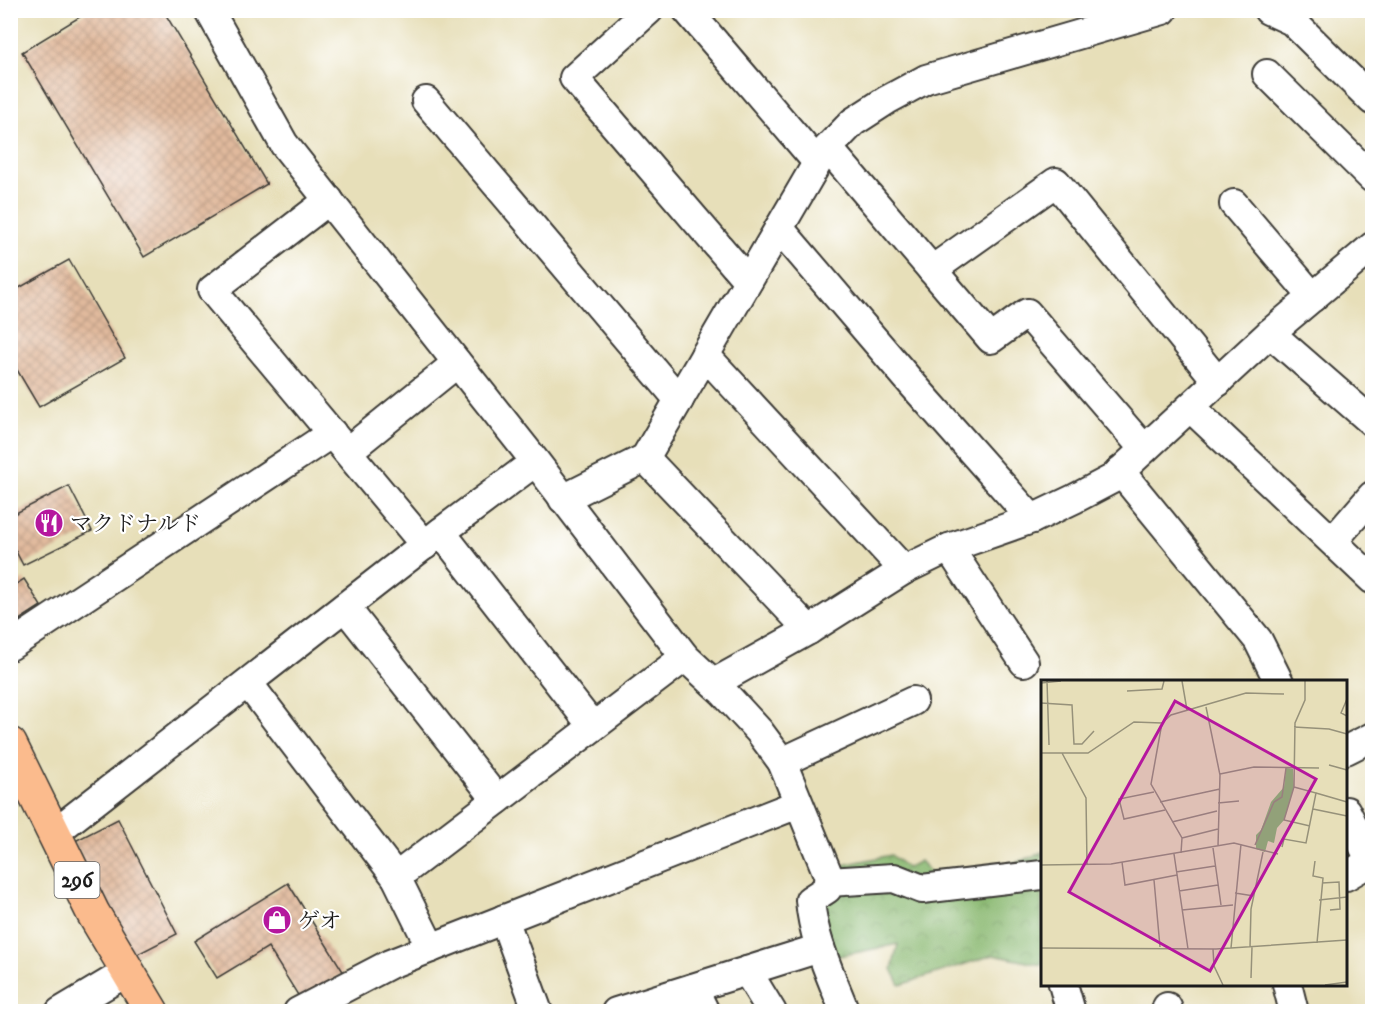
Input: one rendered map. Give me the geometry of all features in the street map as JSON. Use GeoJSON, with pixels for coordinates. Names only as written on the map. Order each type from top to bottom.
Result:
{"type":"FeatureCollection","features":[{"type":"Feature","properties":{"kind":"highway","name":"296"},"geometry":{"type":"LineString","coordinates":[[10,744],[93,914],[152,1011]]}},
{"type":"Feature","properties":{"kind":"street"},"geometry":{"type":"LineString","coordinates":[[649,10],[574,78],[748,281]]}},
{"type":"Feature","properties":{"kind":"street"},"geometry":{"type":"LineString","coordinates":[[687,10],[932,270],[991,339],[1027,313],[1144,449]]}},
{"type":"Feature","properties":{"kind":"street"},"geometry":{"type":"LineString","coordinates":[[563,498],[645,458],[823,155],[853,122],[886,100],[926,79],[1163,10]]}},
{"type":"Feature","properties":{"kind":"street"},"geometry":{"type":"LineString","coordinates":[[1268,10],[1292,21],[1370,93]]}},
{"type":"Feature","properties":{"kind":"street"},"geometry":{"type":"LineString","coordinates":[[211,11],[284,144],[458,363],[685,657],[714,683],[759,731],[782,762],[829,877],[828,889],[810,900],[811,911],[820,948],[845,1011]]}},
{"type":"Feature","properties":{"kind":"street"},"geometry":{"type":"LineString","coordinates":[[1267,74],[1372,178]]}},
{"type":"Feature","properties":{"kind":"street"},"geometry":{"type":"LineString","coordinates":[[426,101],[679,400]]}},
{"type":"Feature","properties":{"kind":"street"},"geometry":{"type":"LineString","coordinates":[[932,270],[1056,182],[1218,382]]}},
{"type":"Feature","properties":{"kind":"street"},"geometry":{"type":"LineString","coordinates":[[328,200],[212,290],[340,442],[433,538],[593,728]]}},
{"type":"Feature","properties":{"kind":"street"},"geometry":{"type":"LineString","coordinates":[[1234,204],[1313,297]]}},
{"type":"Feature","properties":{"kind":"street"},"geometry":{"type":"LineString","coordinates":[[779,228],[1032,519]]}},
{"type":"Feature","properties":{"kind":"street"},"geometry":{"type":"LineString","coordinates":[[714,683],[809,630],[904,570],[949,548],[1032,519],[1112,479],[1270,333],[1372,247]]}},
{"type":"Feature","properties":{"kind":"street"},"geometry":{"type":"LineString","coordinates":[[1270,333],[1372,422]]}},
{"type":"Feature","properties":{"kind":"street"},"geometry":{"type":"LineString","coordinates":[[705,355],[904,570]]}},
{"type":"Feature","properties":{"kind":"street"},"geometry":{"type":"LineString","coordinates":[[10,646],[340,442],[458,363]]}},
{"type":"Feature","properties":{"kind":"street"},"geometry":{"type":"LineString","coordinates":[[1190,407],[1372,579]]}},
{"type":"Feature","properties":{"kind":"street"},"geometry":{"type":"LineString","coordinates":[[645,458],[809,630]]}},
{"type":"Feature","properties":{"kind":"street"},"geometry":{"type":"LineString","coordinates":[[54,833],[433,538],[535,462]]}},
{"type":"Feature","properties":{"kind":"street"},"geometry":{"type":"LineString","coordinates":[[1120,471],[1258,640],[1278,680]]}},
{"type":"Feature","properties":{"kind":"street"},"geometry":{"type":"LineString","coordinates":[[1333,541],[1372,496]]}},
{"type":"Feature","properties":{"kind":"street"},"geometry":{"type":"LineString","coordinates":[[949,548],[1024,662]]}},
{"type":"Feature","properties":{"kind":"street"},"geometry":{"type":"LineString","coordinates":[[345,607],[497,800]]}},
{"type":"Feature","properties":{"kind":"street"},"geometry":{"type":"LineString","coordinates":[[396,877],[685,657]]}},
{"type":"Feature","properties":{"kind":"street"},"geometry":{"type":"LineString","coordinates":[[248,683],[396,877],[430,948]]}},
{"type":"Feature","properties":{"kind":"street"},"geometry":{"type":"LineString","coordinates":[[782,762],[912,701]]}},
{"type":"Feature","properties":{"kind":"street"},"geometry":{"type":"LineString","coordinates":[[1347,750],[1372,738]]}},
{"type":"Feature","properties":{"kind":"street"},"geometry":{"type":"LineString","coordinates":[[298,1011],[390,964],[798,804]]}},
{"type":"Feature","properties":{"kind":"street"},"geometry":{"type":"LineString","coordinates":[[1347,819],[1372,862],[1347,875]]}},
{"type":"Feature","properties":{"kind":"street"},"geometry":{"type":"LineString","coordinates":[[828,882],[894,878],[922,889],[1041,875]]}},
{"type":"Feature","properties":{"kind":"street"},"geometry":{"type":"LineString","coordinates":[[504,919],[538,1011]]}},
{"type":"Feature","properties":{"kind":"street"},"geometry":{"type":"LineString","coordinates":[[616,1011],[699,1000],[747,970],[820,948]]}},
{"type":"Feature","properties":{"kind":"street"},"geometry":{"type":"LineString","coordinates":[[747,970],[772,1011]]}},
{"type":"Feature","properties":{"kind":"street"},"geometry":{"type":"LineString","coordinates":[[60,1011],[127,972]]}},
{"type":"Feature","properties":{"kind":"street"},"geometry":{"type":"LineString","coordinates":[[1064,986],[1071,1011]]}},
{"type":"Feature","properties":{"kind":"street"},"geometry":{"type":"LineString","coordinates":[[1288,986],[1294,1011]]}},
{"type":"Feature","properties":{"kind":"green space"},"geometry":{"type":"Polygon","coordinates":[[[1041,852],[1041,965],[993,955],[900,985],[892,969],[898,944],[824,959],[810,900],[843,865],[891,855],[907,868],[920,861],[930,872],[1002,865],[1041,852]]]}},
{"type":"Feature","properties":{"kind":"building"},"geometry":{"type":"Polygon","coordinates":[[[91,10],[163,10],[267,184],[144,257],[22,52],[91,10]]]}},
{"type":"Feature","properties":{"kind":"building"},"geometry":{"type":"Polygon","coordinates":[[[69,260],[125,358],[39,407],[10,358],[10,293],[69,260]]]}},
{"type":"Feature","properties":{"kind":"building","name":"マクドナルド"},"geometry":{"type":"Polygon","coordinates":[[[69,486],[92,531],[23,565],[10,540],[10,516],[69,486]]]}},
{"type":"Feature","properties":{"kind":"building"},"geometry":{"type":"Polygon","coordinates":[[[24,579],[41,606],[10,626],[10,588],[24,579]]]}},
{"type":"Feature","properties":{"kind":"building"},"geometry":{"type":"Polygon","coordinates":[[[118,819],[177,934],[132,957],[73,842],[118,819]]]}},
{"type":"Feature","properties":{"kind":"building"},"geometry":{"type":"Polygon","coordinates":[[[288,883],[344,973],[301,1000],[268,947],[217,978],[194,941],[288,883]]]}},
{"type":"Feature","properties":{"kind":"place","name":"マクドナルド"},"geometry":{"type":"Point","coordinates":[49,523]}},
{"type":"Feature","properties":{"kind":"place","name":"ゲオ"},"geometry":{"type":"Point","coordinates":[277,920]}}]}
